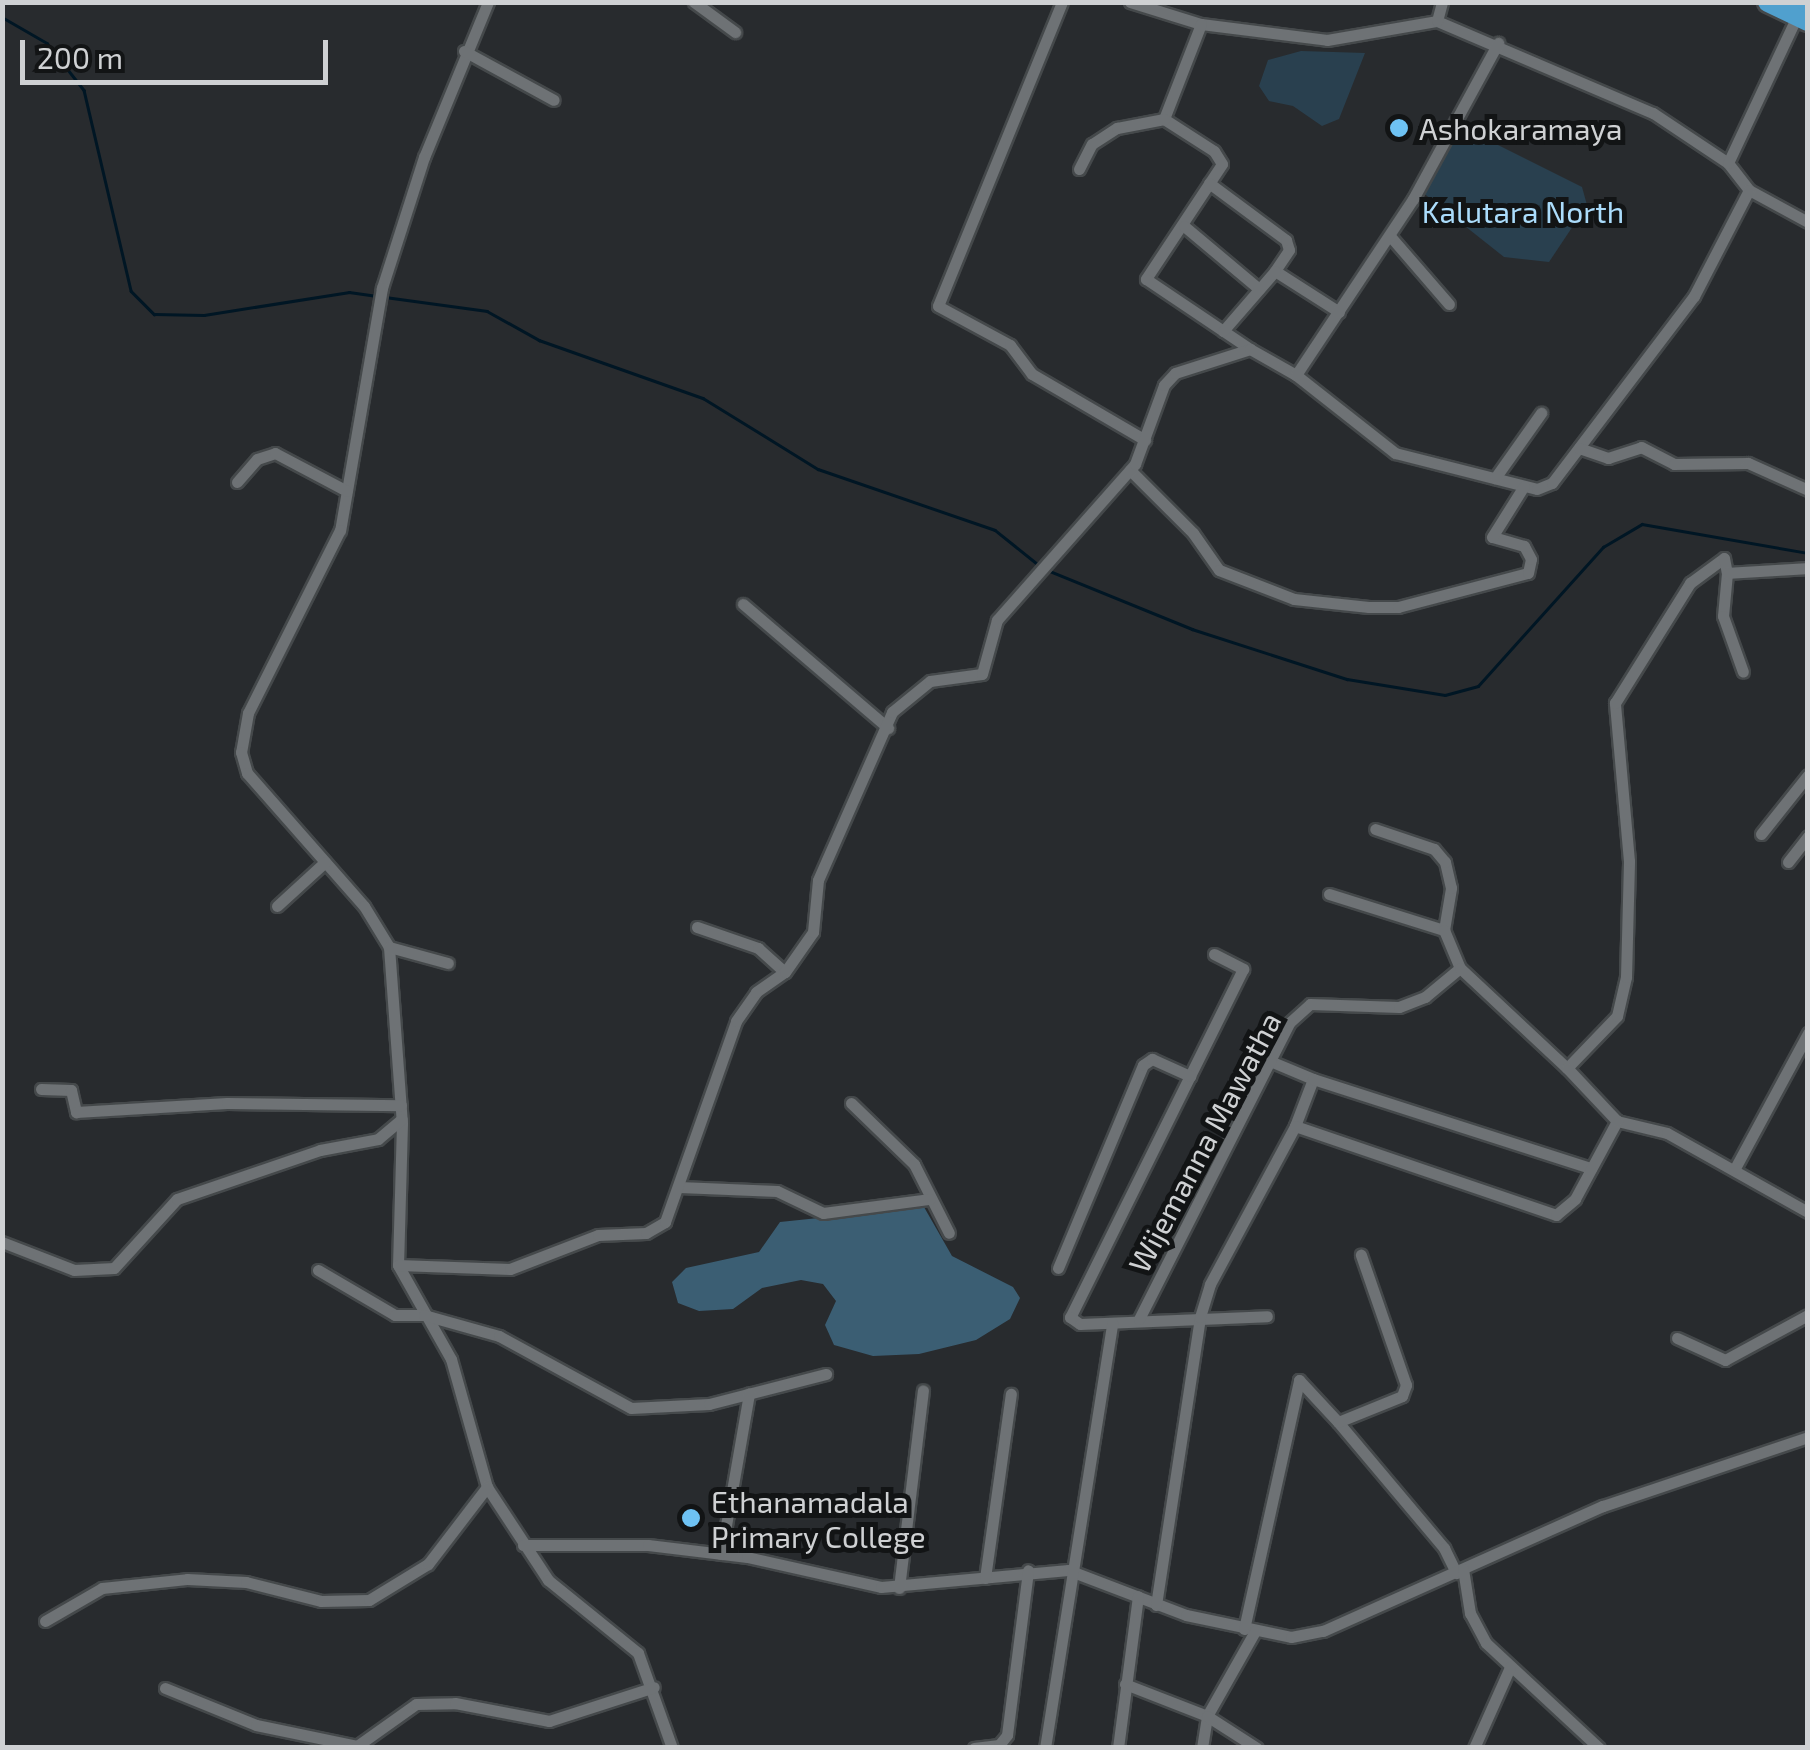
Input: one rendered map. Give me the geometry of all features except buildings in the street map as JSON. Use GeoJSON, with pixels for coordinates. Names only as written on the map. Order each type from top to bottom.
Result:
{"type":"FeatureCollection","features":[{"type":"Feature","properties":{"kind":"highway"},"geometry":{"type":"LineString","coordinates":[[1768,2],[1805,9]]}},
{"type":"Feature","properties":{"kind":"street"},"geometry":{"type":"LineString","coordinates":[[488,2],[464,51],[382,288],[340,530],[241,736],[247,773],[364,906],[388,948],[402,1112],[398,1266],[451,1359],[486,1487],[548,1580],[638,1653],[654,1687],[672,1748]]}},
{"type":"Feature","properties":{"kind":"street"},"geometry":{"type":"LineString","coordinates":[[694,2],[735,32]]}},
{"type":"Feature","properties":{"kind":"street"},"geometry":{"type":"LineString","coordinates":[[1062,2],[938,306],[1010,345],[1032,374],[1145,440]]}},
{"type":"Feature","properties":{"kind":"street"},"geometry":{"type":"LineString","coordinates":[[1130,2],[1201,24],[1353,40],[1437,22],[1498,42],[1653,113],[1728,163],[1749,190],[1808,222]]}},
{"type":"Feature","properties":{"kind":"street"},"geometry":{"type":"LineString","coordinates":[[1437,22],[1442,2]]}},
{"type":"Feature","properties":{"kind":"street"},"geometry":{"type":"LineString","coordinates":[[1728,163],[1805,9]]}},
{"type":"Feature","properties":{"kind":"street"},"geometry":{"type":"LineString","coordinates":[[1164,119],[1201,24]]}},
{"type":"Feature","properties":{"kind":"street"},"geometry":{"type":"LineString","coordinates":[[1296,375],[1390,236],[1498,42]]}},
{"type":"Feature","properties":{"kind":"street"},"geometry":{"type":"LineString","coordinates":[[464,51],[554,100]]}},
{"type":"Feature","properties":{"kind":"street"},"geometry":{"type":"LineString","coordinates":[[1079,169],[1092,144],[1117,128],[1164,119],[1214,151],[1222,164],[1146,279],[1296,375],[1395,453],[1524,486],[1552,483],[1579,448],[1694,296],[1749,190]]}},
{"type":"Feature","properties":{"kind":"street"},"geometry":{"type":"LineString","coordinates":[[1210,183],[1286,240],[1289,250],[1223,331]]}},
{"type":"Feature","properties":{"kind":"street"},"geometry":{"type":"LineString","coordinates":[[1184,226],[1260,289]]}},
{"type":"Feature","properties":{"kind":"street"},"geometry":{"type":"LineString","coordinates":[[1390,236],[1449,304]]}},
{"type":"Feature","properties":{"kind":"street"},"geometry":{"type":"LineString","coordinates":[[1275,271],[1339,312]]}},
{"type":"Feature","properties":{"kind":"street"},"geometry":{"type":"LineString","coordinates":[[398,1266],[510,1269],[598,1235],[646,1233],[666,1222],[736,1021],[756,992],[786,972],[813,932],[818,880],[892,712],[930,681],[982,674],[998,620],[1130,470],[1164,385],[1175,374],[1250,349]]}},
{"type":"Feature","properties":{"kind":"street"},"geometry":{"type":"LineString","coordinates":[[1495,478],[1541,413]]}},
{"type":"Feature","properties":{"kind":"street"},"geometry":{"type":"LineString","coordinates":[[1579,448],[1608,458],[1641,447],[1674,464],[1748,462],[1806,487]]}},
{"type":"Feature","properties":{"kind":"street"},"geometry":{"type":"LineString","coordinates":[[237,482],[257,459],[275,452],[347,491]]}},
{"type":"Feature","properties":{"kind":"street"},"geometry":{"type":"LineString","coordinates":[[1130,470],[1193,532],[1219,570],[1294,599],[1369,607],[1398,606],[1528,573],[1531,559],[1524,546],[1492,537],[1524,486]]}},
{"type":"Feature","properties":{"kind":"street"},"geometry":{"type":"LineString","coordinates":[[1567,1068],[1617,1016],[1626,977],[1629,861],[1616,703],[1690,583],[1724,558],[1727,573],[1723,616],[1743,672]]}},
{"type":"Feature","properties":{"kind":"street"},"geometry":{"type":"LineString","coordinates":[[1727,573],[1808,568]]}},
{"type":"Feature","properties":{"kind":"street"},"geometry":{"type":"LineString","coordinates":[[743,604],[888,728]]}},
{"type":"Feature","properties":{"kind":"street"},"geometry":{"type":"LineString","coordinates":[[1761,834],[1808,775]]}},
{"type":"Feature","properties":{"kind":"street"},"geometry":{"type":"LineString","coordinates":[[1375,829],[1434,849],[1445,862],[1451,888],[1444,930],[1460,968],[1567,1068],[1617,1121],[1667,1133],[1808,1212]]}},
{"type":"Feature","properties":{"kind":"street"},"geometry":{"type":"LineString","coordinates":[[1788,862],[1803,852],[1808,836]]}},
{"type":"Feature","properties":{"kind":"street"},"geometry":{"type":"LineString","coordinates":[[277,906],[325,862]]}},
{"type":"Feature","properties":{"kind":"street"},"geometry":{"type":"LineString","coordinates":[[1329,894],[1444,930]]}},
{"type":"Feature","properties":{"kind":"street"},"geometry":{"type":"LineString","coordinates":[[697,927],[758,948],[786,972]]}},
{"type":"Feature","properties":{"kind":"street"},"geometry":{"type":"LineString","coordinates":[[388,948],[448,963]]}},
{"type":"Feature","properties":{"kind":"street"},"geometry":{"type":"LineString","coordinates":[[1214,954],[1244,969],[1070,1317],[1080,1324],[1267,1316]]}},
{"type":"Feature","properties":{"kind":"street","name":"Wijemanna Mawatha"},"geometry":{"type":"LineString","coordinates":[[1139,1319],[1289,1023],[1310,1004],[1399,1007],[1425,997],[1460,968]]}},
{"type":"Feature","properties":{"kind":"street"},"geometry":{"type":"LineString","coordinates":[[1734,1170],[1808,1033]]}},
{"type":"Feature","properties":{"kind":"street"},"geometry":{"type":"LineString","coordinates":[[1058,1268],[1143,1065],[1152,1059],[1190,1076]]}},
{"type":"Feature","properties":{"kind":"street"},"geometry":{"type":"LineString","coordinates":[[1270,1061],[1313,1079],[1591,1168]]}},
{"type":"Feature","properties":{"kind":"street"},"geometry":{"type":"LineString","coordinates":[[1156,1605],[1200,1317],[1210,1284],[1295,1126],[1313,1079]]}},
{"type":"Feature","properties":{"kind":"street"},"geometry":{"type":"LineString","coordinates":[[41,1089],[70,1090],[76,1112],[227,1102],[402,1112]]}},
{"type":"Feature","properties":{"kind":"street"},"geometry":{"type":"LineString","coordinates":[[851,1103],[899,1145],[950,1233]]}},
{"type":"Feature","properties":{"kind":"street"},"geometry":{"type":"LineString","coordinates":[[2,1242],[74,1270],[114,1268],[178,1199],[320,1150],[378,1139],[402,1112]]}},
{"type":"Feature","properties":{"kind":"street"},"geometry":{"type":"LineString","coordinates":[[1295,1126],[1556,1215],[1575,1199],[1617,1121]]}},
{"type":"Feature","properties":{"kind":"street"},"geometry":{"type":"LineString","coordinates":[[679,1187],[777,1191],[823,1213],[930,1198]]}},
{"type":"Feature","properties":{"kind":"street"},"geometry":{"type":"LineString","coordinates":[[1338,1422],[1402,1396],[1406,1385],[1361,1255]]}},
{"type":"Feature","properties":{"kind":"street"},"geometry":{"type":"LineString","coordinates":[[318,1270],[396,1315],[424,1316],[499,1336],[630,1408],[709,1404],[826,1374]]}},
{"type":"Feature","properties":{"kind":"street"},"geometry":{"type":"LineString","coordinates":[[1678,1338],[1724,1360],[1808,1315]]}},
{"type":"Feature","properties":{"kind":"street"},"geometry":{"type":"LineString","coordinates":[[1045,1748],[1068,1570],[1112,1323]]}},
{"type":"Feature","properties":{"kind":"street"},"geometry":{"type":"LineString","coordinates":[[1202,1748],[1206,1716],[1249,1630],[1300,1380],[1444,1548],[1460,1571],[1470,1613],[1510,1666],[1599,1748]]}},
{"type":"Feature","properties":{"kind":"street"},"geometry":{"type":"LineString","coordinates":[[898,1588],[922,1390]]}},
{"type":"Feature","properties":{"kind":"street"},"geometry":{"type":"LineString","coordinates":[[721,1554],[749,1394]]}},
{"type":"Feature","properties":{"kind":"street"},"geometry":{"type":"LineString","coordinates":[[985,1578],[1011,1394]]}},
{"type":"Feature","properties":{"kind":"street"},"geometry":{"type":"LineString","coordinates":[[524,1545],[648,1545],[721,1554],[898,1588],[1028,1570],[1068,1570],[1156,1605],[1291,1637],[1323,1631],[1602,1506],[1808,1437]]}},
{"type":"Feature","properties":{"kind":"street"},"geometry":{"type":"LineString","coordinates":[[45,1620],[102,1588],[187,1579],[246,1582],[307,1599],[369,1600],[428,1564],[486,1487]]}},
{"type":"Feature","properties":{"kind":"street"},"geometry":{"type":"LineString","coordinates":[[974,1748],[999,1745],[1007,1735],[1028,1570]]}},
{"type":"Feature","properties":{"kind":"street"},"geometry":{"type":"LineString","coordinates":[[1118,1748],[1138,1596]]}},
{"type":"Feature","properties":{"kind":"street"},"geometry":{"type":"LineString","coordinates":[[1474,1748],[1510,1666]]}},
{"type":"Feature","properties":{"kind":"street"},"geometry":{"type":"LineString","coordinates":[[1125,1684],[1206,1716],[1258,1748]]}},
{"type":"Feature","properties":{"kind":"street"},"geometry":{"type":"LineString","coordinates":[[165,1688],[256,1725],[358,1746],[416,1704],[455,1703],[549,1720],[654,1687]]}},
{"type":"Feature","properties":{"kind":"green space"},"geometry":{"type":"Polygon","coordinates":[[[1301,51],[1365,53],[1339,119],[1322,126],[1293,106],[1269,101],[1259,86],[1268,60],[1301,51]]]}},
{"type":"Feature","properties":{"kind":"green space","name":"Kalutara North"},"geometry":{"type":"Polygon","coordinates":[[[1458,125],[1582,187],[1587,205],[1549,262],[1504,257],[1422,192],[1458,125]]]}},
{"type":"Feature","properties":{"kind":"shaded area"},"geometry":{"type":"Polygon","coordinates":[[[924,1207],[952,1256],[1013,1287],[1020,1298],[1010,1319],[976,1340],[919,1354],[873,1356],[834,1345],[825,1325],[836,1301],[823,1284],[801,1280],[762,1288],[733,1309],[699,1311],[678,1303],[672,1282],[686,1268],[759,1252],[780,1222],[924,1207]]]}},
{"type":"Feature","properties":{"kind":"waterway"},"geometry":{"type":"LineString","coordinates":[[2,17],[47,43],[84,90],[131,291],[154,314],[204,315],[349,292],[377,296]]}},
{"type":"Feature","properties":{"kind":"waterway"},"geometry":{"type":"LineString","coordinates":[[385,297],[487,311],[539,340],[703,398],[818,469],[995,530],[1040,566]]}},
{"type":"Feature","properties":{"kind":"waterway"},"geometry":{"type":"LineString","coordinates":[[1047,570],[1192,629],[1347,679],[1445,695],[1478,686],[1603,547],[1642,524],[1808,553]]}},
{"type":"Feature","properties":{"kind":"place","name":"Ashokaramaya"},"geometry":{"type":"Point","coordinates":[1399,128]}},
{"type":"Feature","properties":{"kind":"place","name":"Ethanamadala Primary College"},"geometry":{"type":"Point","coordinates":[691,1518]}}]}
